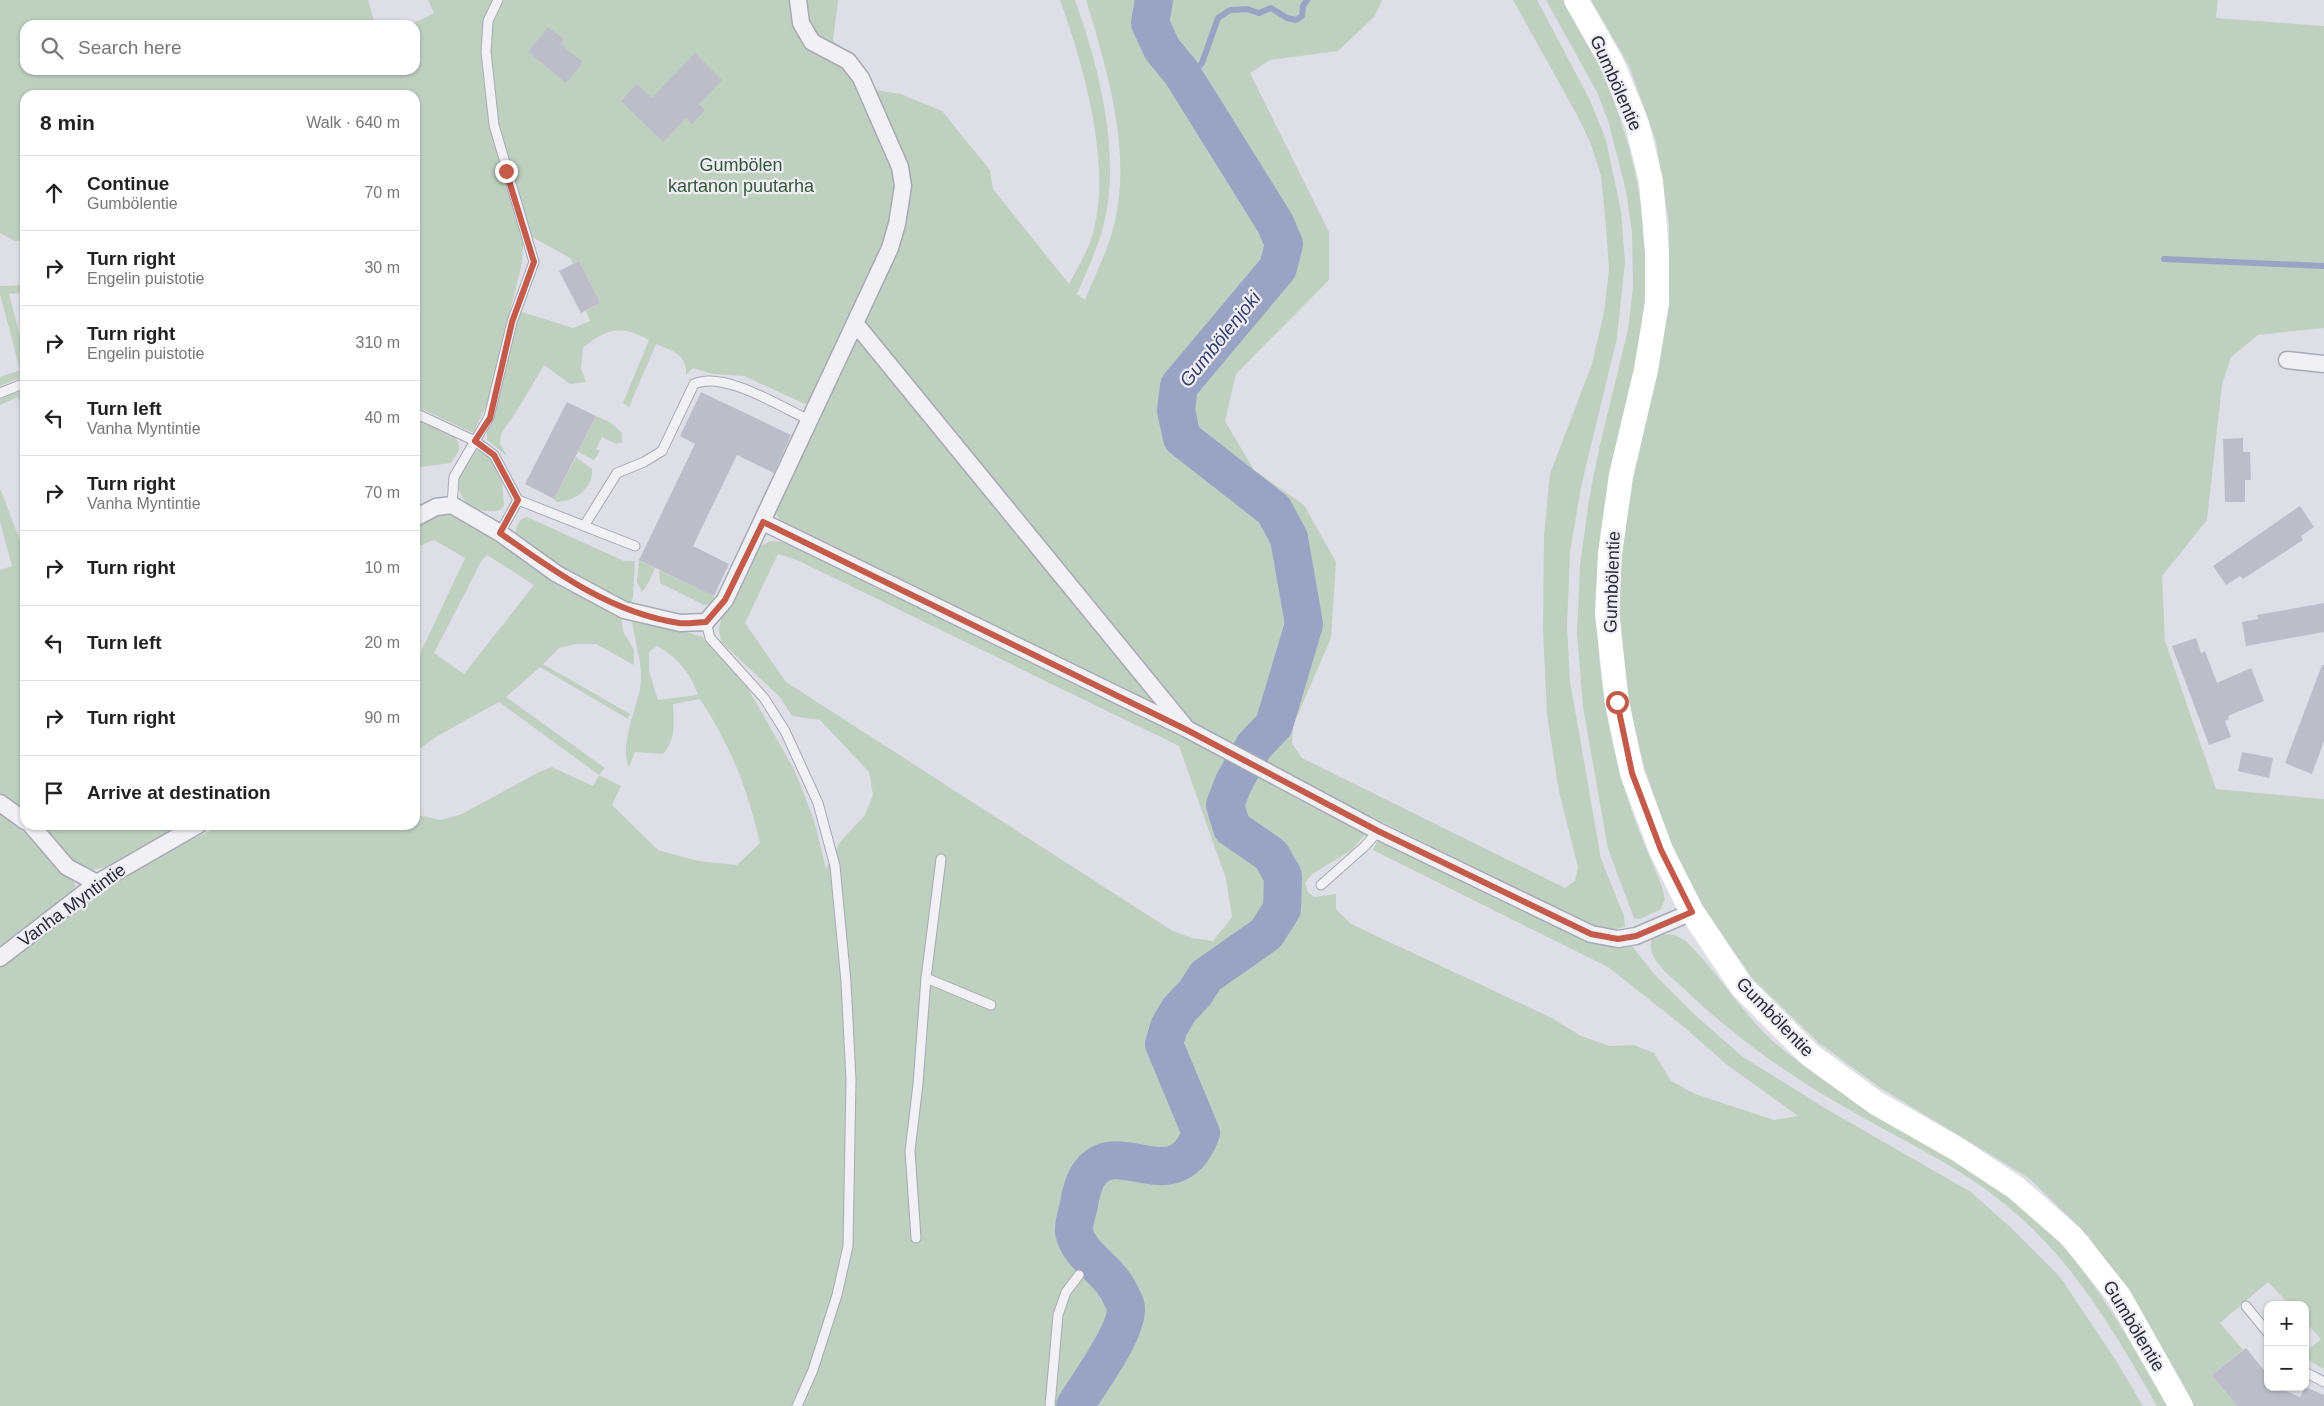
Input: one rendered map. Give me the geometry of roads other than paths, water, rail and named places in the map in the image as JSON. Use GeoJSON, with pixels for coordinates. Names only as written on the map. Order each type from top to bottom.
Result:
{"type":"FeatureCollection","features":[{"type":"Feature","properties":{"kind":"main road","name":"Gumbölentie"},"geometry":{"type":"LineString","coordinates":[[1576,0],[1612,63],[1637,124],[1651,181],[1657,252],[1657,303],[1646,370],[1621,475],[1610,554],[1607,614],[1617,702],[1632,773],[1661,850],[1692,912],[1742,987],[1810,1055],[1876,1103],[1958,1149],[2016,1188],[2072,1237],[2119,1296],[2181,1406]]}},
{"type":"Feature","properties":{"kind":"street"},"geometry":{"type":"LineString","coordinates":[[420,515],[436,507],[452,505],[500,533],[557,574],[624,610],[680,623],[706,622],[725,600],[890,248],[897,224],[903,186],[900,167],[861,78],[848,61],[812,42],[802,23],[798,0]]}},
{"type":"Feature","properties":{"kind":"street"},"geometry":{"type":"LineString","coordinates":[[855,323],[1187,730]]}},
{"type":"Feature","properties":{"kind":"street"},"geometry":{"type":"LineString","coordinates":[[2287,360],[2324,364]]}},
{"type":"Feature","properties":{"kind":"street"},"geometry":{"type":"LineString","coordinates":[[763,522],[1187,730],[1378,831],[1591,934],[1618,939],[1636,936],[1692,912]]}},
{"type":"Feature","properties":{"kind":"street"},"geometry":{"type":"LineString","coordinates":[[0,803],[20,817]]}},
{"type":"Feature","properties":{"kind":"street"},"geometry":{"type":"LineString","coordinates":[[35,830],[67,867],[96,883]]}},
{"type":"Feature","properties":{"kind":"street","name":"Vanha Myntintie"},"geometry":{"type":"LineString","coordinates":[[0,958],[96,883],[189,830]]}},
{"type":"Feature","properties":{"kind":"lane"},"geometry":{"type":"LineString","coordinates":[[452,505],[454,477],[490,418],[512,322],[534,262],[494,125],[486,52],[488,21],[498,0]]}},
{"type":"Feature","properties":{"kind":"lane"},"geometry":{"type":"LineString","coordinates":[[584,526],[617,473],[644,462],[662,451],[694,384],[703,380],[729,383],[809,420]]}},
{"type":"Feature","properties":{"kind":"lane"},"geometry":{"type":"LineString","coordinates":[[0,393],[20,385]]}},
{"type":"Feature","properties":{"kind":"lane"},"geometry":{"type":"LineString","coordinates":[[420,415],[475,441],[494,455],[518,500],[635,546]]}},
{"type":"Feature","properties":{"kind":"lane"},"geometry":{"type":"LineString","coordinates":[[500,533],[518,500]]}},
{"type":"Feature","properties":{"kind":"lane"},"geometry":{"type":"LineString","coordinates":[[706,622],[710,638],[764,698],[785,731],[818,803],[835,866],[846,982],[851,1080],[848,1246],[831,1314],[813,1370],[797,1406]]}},
{"type":"Feature","properties":{"kind":"lane"},"geometry":{"type":"LineString","coordinates":[[1321,885],[1365,846],[1378,831]]}},
{"type":"Feature","properties":{"kind":"lane"},"geometry":{"type":"LineString","coordinates":[[916,1238],[910,1151],[918,1084],[926,978],[941,859]]}},
{"type":"Feature","properties":{"kind":"lane"},"geometry":{"type":"LineString","coordinates":[[926,978],[991,1005]]}},
{"type":"Feature","properties":{"kind":"lane"},"geometry":{"type":"LineString","coordinates":[[1050,1406],[1058,1315],[1066,1292],[1079,1274]]}},
{"type":"Feature","properties":{"kind":"lane"},"geometry":{"type":"LineString","coordinates":[[2246,1306],[2264,1328]]}},
{"type":"Feature","properties":{"kind":"lane"},"geometry":{"type":"LineString","coordinates":[[2309,1374],[2324,1382]]}},
{"type":"Feature","properties":{"kind":"waterway","name":"Gumbölenjoki"},"geometry":{"type":"LineString","coordinates":[[1075,1406],[1114,1345],[1126,1309],[1125,1303],[1111,1279],[1082,1250],[1077,1241],[1074,1232],[1075,1222],[1084,1184],[1090,1173],[1102,1163],[1116,1160],[1162,1166],[1177,1163],[1190,1153],[1201,1133],[1164,1044],[1169,1027],[1179,1010],[1195,993],[1206,976],[1266,934],[1282,909],[1283,876],[1271,855],[1232,828],[1225,805],[1233,784],[1254,746],[1274,725],[1304,624],[1289,538],[1274,510],[1182,438],[1176,410],[1179,386],[1278,268],[1284,244],[1275,223],[1181,72],[1162,49],[1150,23],[1154,0]]}},
{"type":"Feature","properties":{"kind":"waterway"},"geometry":{"type":"LineString","coordinates":[[1186,80],[1202,63],[1218,18],[1230,10],[1247,9],[1259,13],[1271,8],[1287,18],[1296,20],[1302,16],[1303,6],[1307,0]]}},
{"type":"Feature","properties":{"kind":"waterway"},"geometry":{"type":"LineString","coordinates":[[2164,259],[2324,266]]}},
{"type":"Feature","properties":{"kind":"park label","name":"Gumbölen kartanon puutarha"},"geometry":{"type":"Point","coordinates":[741,175]}}]}
